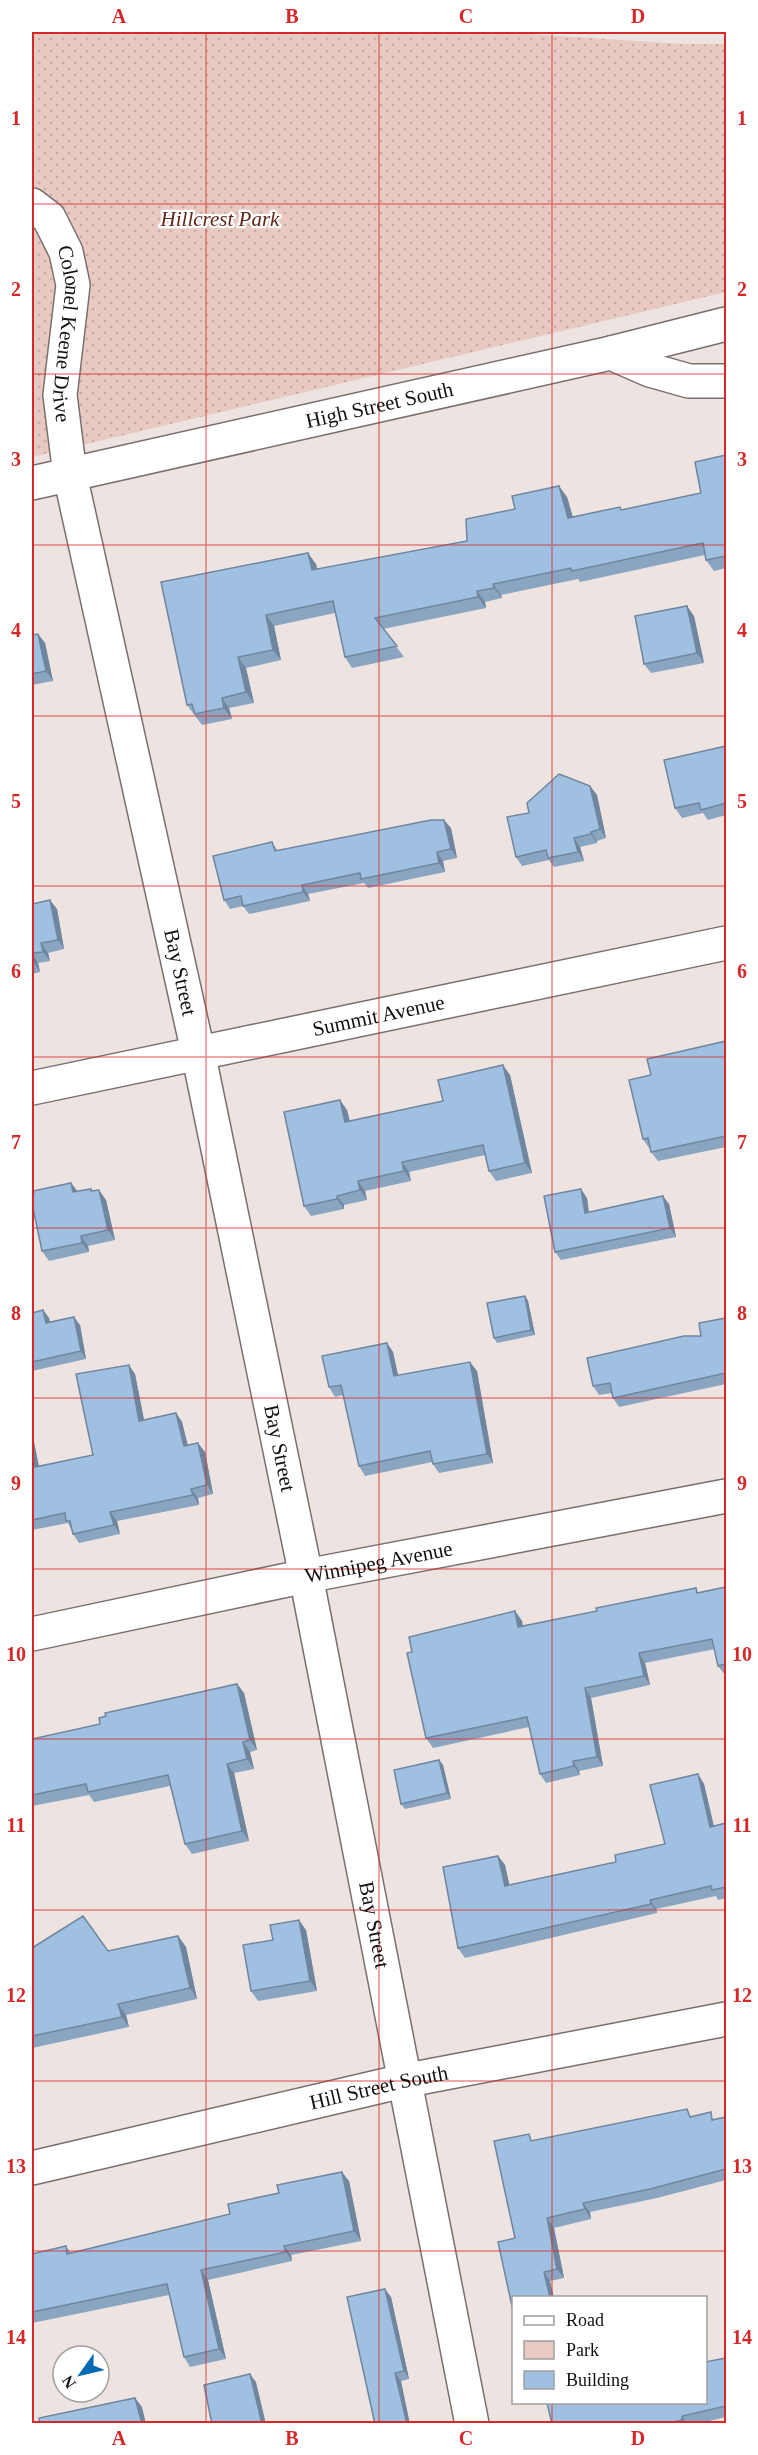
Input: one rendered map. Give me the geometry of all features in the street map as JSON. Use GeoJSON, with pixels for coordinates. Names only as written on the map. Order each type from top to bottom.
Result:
{"type":"FeatureCollection","features":[{"type":"Feature","properties":{"kind":"street","name":"Colonel Keene Drive"},"geometry":{"type":"LineString","coordinates":[[32,205],[49,218],[66,252],[73,285],[60,395],[70,475]]}},
{"type":"Feature","properties":{"kind":"street","name":"High Street South"},"geometry":{"type":"LineString","coordinates":[[32,483],[611,353],[726,324]]}},
{"type":"Feature","properties":{"kind":"street"},"geometry":{"type":"LineString","coordinates":[[611,353],[650,370],[689,381],[726,381]]}},
{"type":"Feature","properties":{"kind":"street","name":"Bay Street"},"geometry":{"type":"LineString","coordinates":[[70,475],[198,1052],[306,1576],[472,2424]]}},
{"type":"Feature","properties":{"kind":"street","name":"Summit Avenue"},"geometry":{"type":"LineString","coordinates":[[32,1088],[726,943]]}},
{"type":"Feature","properties":{"kind":"street","name":"Winnipeg Avenue"},"geometry":{"type":"LineString","coordinates":[[32,1635],[306,1576],[726,1496]]}},
{"type":"Feature","properties":{"kind":"street","name":"Hill Street South"},"geometry":{"type":"LineString","coordinates":[[32,2168],[404,2081],[726,2019]]}},
{"type":"Feature","properties":{"kind":"green space","name":"Hillcrest Park"},"geometry":{"type":"Polygon","coordinates":[[[32,32],[495,32],[683,44],[726,44],[726,292],[32,457],[32,32]]]}},
{"type":"Feature","properties":{"kind":"building"},"geometry":{"type":"Polygon","coordinates":[[[726,455],[726,556],[706,560],[703,543],[572,571],[571,568],[493,584],[494,588],[477,591],[478,597],[375,618],[397,646],[345,657],[333,601],[266,615],[273,650],[238,657],[246,692],[222,698],[224,708],[195,714],[192,704],[187,705],[161,582],[308,553],[312,570],[467,541],[466,519],[515,509],[512,496],[559,486],[568,518],[620,507],[621,510],[701,493],[695,462],[726,455]]]}},
{"type":"Feature","properties":{"kind":"building"},"geometry":{"type":"Polygon","coordinates":[[[687,606],[697,653],[644,664],[635,616],[687,606]]]}},
{"type":"Feature","properties":{"kind":"building"},"geometry":{"type":"Polygon","coordinates":[[[38,634],[46,671],[32,674],[32,635],[38,634]]]}},
{"type":"Feature","properties":{"kind":"building"},"geometry":{"type":"Polygon","coordinates":[[[726,746],[726,803],[701,810],[699,803],[675,808],[664,760],[726,746]]]}},
{"type":"Feature","properties":{"kind":"building"},"geometry":{"type":"Polygon","coordinates":[[[559,774],[590,786],[600,829],[574,838],[578,852],[548,858],[546,850],[516,857],[507,817],[529,813],[527,803],[559,774]]]}},
{"type":"Feature","properties":{"kind":"building"},"geometry":{"type":"Polygon","coordinates":[[[431,820],[444,820],[451,849],[437,852],[439,863],[361,879],[360,873],[302,885],[303,892],[243,906],[241,896],[224,900],[213,856],[272,842],[275,851],[431,820]]]}},
{"type":"Feature","properties":{"kind":"building"},"geometry":{"type":"Polygon","coordinates":[[[50,900],[58,940],[41,943],[43,952],[32,953],[32,904],[50,900]]]}},
{"type":"Feature","properties":{"kind":"building"},"geometry":{"type":"Polygon","coordinates":[[[726,1041],[726,1136],[651,1152],[648,1138],[643,1139],[629,1080],[651,1075],[647,1059],[726,1041]]]}},
{"type":"Feature","properties":{"kind":"building"},"geometry":{"type":"Polygon","coordinates":[[[503,1065],[525,1163],[489,1171],[483,1145],[402,1162],[404,1171],[358,1181],[360,1190],[337,1196],[337,1199],[304,1206],[284,1112],[340,1100],[345,1122],[443,1101],[438,1080],[503,1065]]]}},
{"type":"Feature","properties":{"kind":"building"},"geometry":{"type":"Polygon","coordinates":[[[71,1183],[73,1192],[99,1190],[108,1230],[81,1236],[82,1243],[42,1251],[32,1203],[33,1191],[71,1183]]]}},
{"type":"Feature","properties":{"kind":"building"},"geometry":{"type":"Polygon","coordinates":[[[581,1189],[585,1213],[663,1196],[670,1228],[555,1252],[544,1196],[581,1189]]]}},
{"type":"Feature","properties":{"kind":"building"},"geometry":{"type":"Polygon","coordinates":[[[525,1296],[531,1330],[494,1338],[487,1303],[525,1296]]]}},
{"type":"Feature","properties":{"kind":"building"},"geometry":{"type":"Polygon","coordinates":[[[43,1310],[46,1323],[74,1317],[81,1351],[32,1362],[32,1313],[43,1310]]]}},
{"type":"Feature","properties":{"kind":"building"},"geometry":{"type":"Polygon","coordinates":[[[726,1318],[726,1373],[613,1398],[610,1383],[593,1386],[587,1358],[684,1336],[701,1336],[699,1323],[726,1318]]]}},
{"type":"Feature","properties":{"kind":"building"},"geometry":{"type":"Polygon","coordinates":[[[387,1343],[394,1376],[470,1362],[487,1454],[433,1464],[430,1451],[359,1466],[341,1385],[329,1387],[322,1356],[387,1343]]]}},
{"type":"Feature","properties":{"kind":"building"},"geometry":{"type":"Polygon","coordinates":[[[129,1365],[139,1421],[176,1413],[184,1446],[198,1443],[207,1485],[191,1489],[193,1495],[110,1512],[114,1525],[73,1534],[70,1521],[66,1521],[65,1513],[32,1520],[32,1453],[35,1467],[93,1455],[76,1374],[129,1365]]]}},
{"type":"Feature","properties":{"kind":"building"},"geometry":{"type":"Polygon","coordinates":[[[726,1587],[726,1664],[718,1666],[712,1639],[639,1653],[644,1676],[585,1688],[597,1757],[573,1761],[574,1766],[540,1774],[527,1717],[426,1738],[407,1653],[412,1652],[409,1637],[515,1611],[518,1627],[597,1611],[596,1608],[696,1588],[697,1593],[726,1587]]]}},
{"type":"Feature","properties":{"kind":"building"},"geometry":{"type":"Polygon","coordinates":[[[237,1684],[250,1740],[243,1742],[247,1759],[227,1764],[242,1831],[185,1844],[168,1775],[88,1792],[86,1784],[32,1795],[32,1739],[100,1724],[99,1718],[106,1716],[105,1713],[237,1684]]]}},
{"type":"Feature","properties":{"kind":"building"},"geometry":{"type":"Polygon","coordinates":[[[439,1760],[447,1793],[401,1804],[394,1770],[439,1760]]]}},
{"type":"Feature","properties":{"kind":"building"},"geometry":{"type":"Polygon","coordinates":[[[698,1774],[710,1827],[726,1823],[726,1887],[712,1890],[711,1886],[650,1900],[651,1904],[458,1948],[443,1867],[498,1856],[505,1886],[616,1862],[615,1855],[665,1844],[650,1785],[698,1774]]]}},
{"type":"Feature","properties":{"kind":"building"},"geometry":{"type":"Polygon","coordinates":[[[83,1916],[108,1951],[178,1936],[190,1988],[118,2004],[122,2017],[32,2036],[32,1948],[83,1916]]]}},
{"type":"Feature","properties":{"kind":"building"},"geometry":{"type":"Polygon","coordinates":[[[299,1920],[310,1981],[251,1991],[243,1945],[273,1940],[270,1925],[299,1920]]]}},
{"type":"Feature","properties":{"kind":"building"},"geometry":{"type":"Polygon","coordinates":[[[687,2109],[690,2117],[711,2112],[712,2120],[726,2117],[726,2169],[650,2189],[583,2203],[585,2209],[547,2218],[557,2269],[544,2272],[550,2296],[512,2296],[512,2306],[498,2242],[515,2238],[494,2141],[529,2134],[531,2141],[687,2109]]]}},
{"type":"Feature","properties":{"kind":"building"},"geometry":{"type":"Polygon","coordinates":[[[342,2172],[354,2231],[284,2246],[286,2252],[201,2270],[219,2349],[184,2357],[167,2284],[32,2312],[32,2254],[66,2246],[67,2254],[230,2214],[228,2204],[279,2193],[277,2185],[342,2172]]]}},
{"type":"Feature","properties":{"kind":"building"},"geometry":{"type":"Polygon","coordinates":[[[385,2289],[404,2371],[395,2373],[407,2424],[375,2424],[347,2297],[385,2289]]]}},
{"type":"Feature","properties":{"kind":"building"},"geometry":{"type":"Polygon","coordinates":[[[726,2358],[726,2406],[682,2416],[682,2420],[665,2424],[652,2424],[652,2422],[646,2424],[552,2424],[547,2404],[707,2404],[707,2362],[726,2358]]]}},
{"type":"Feature","properties":{"kind":"building"},"geometry":{"type":"Polygon","coordinates":[[[250,2374],[262,2424],[212,2424],[204,2385],[250,2374]]]}},
{"type":"Feature","properties":{"kind":"building"},"geometry":{"type":"Polygon","coordinates":[[[135,2398],[142,2424],[40,2424],[39,2418],[135,2398]]]}}]}
